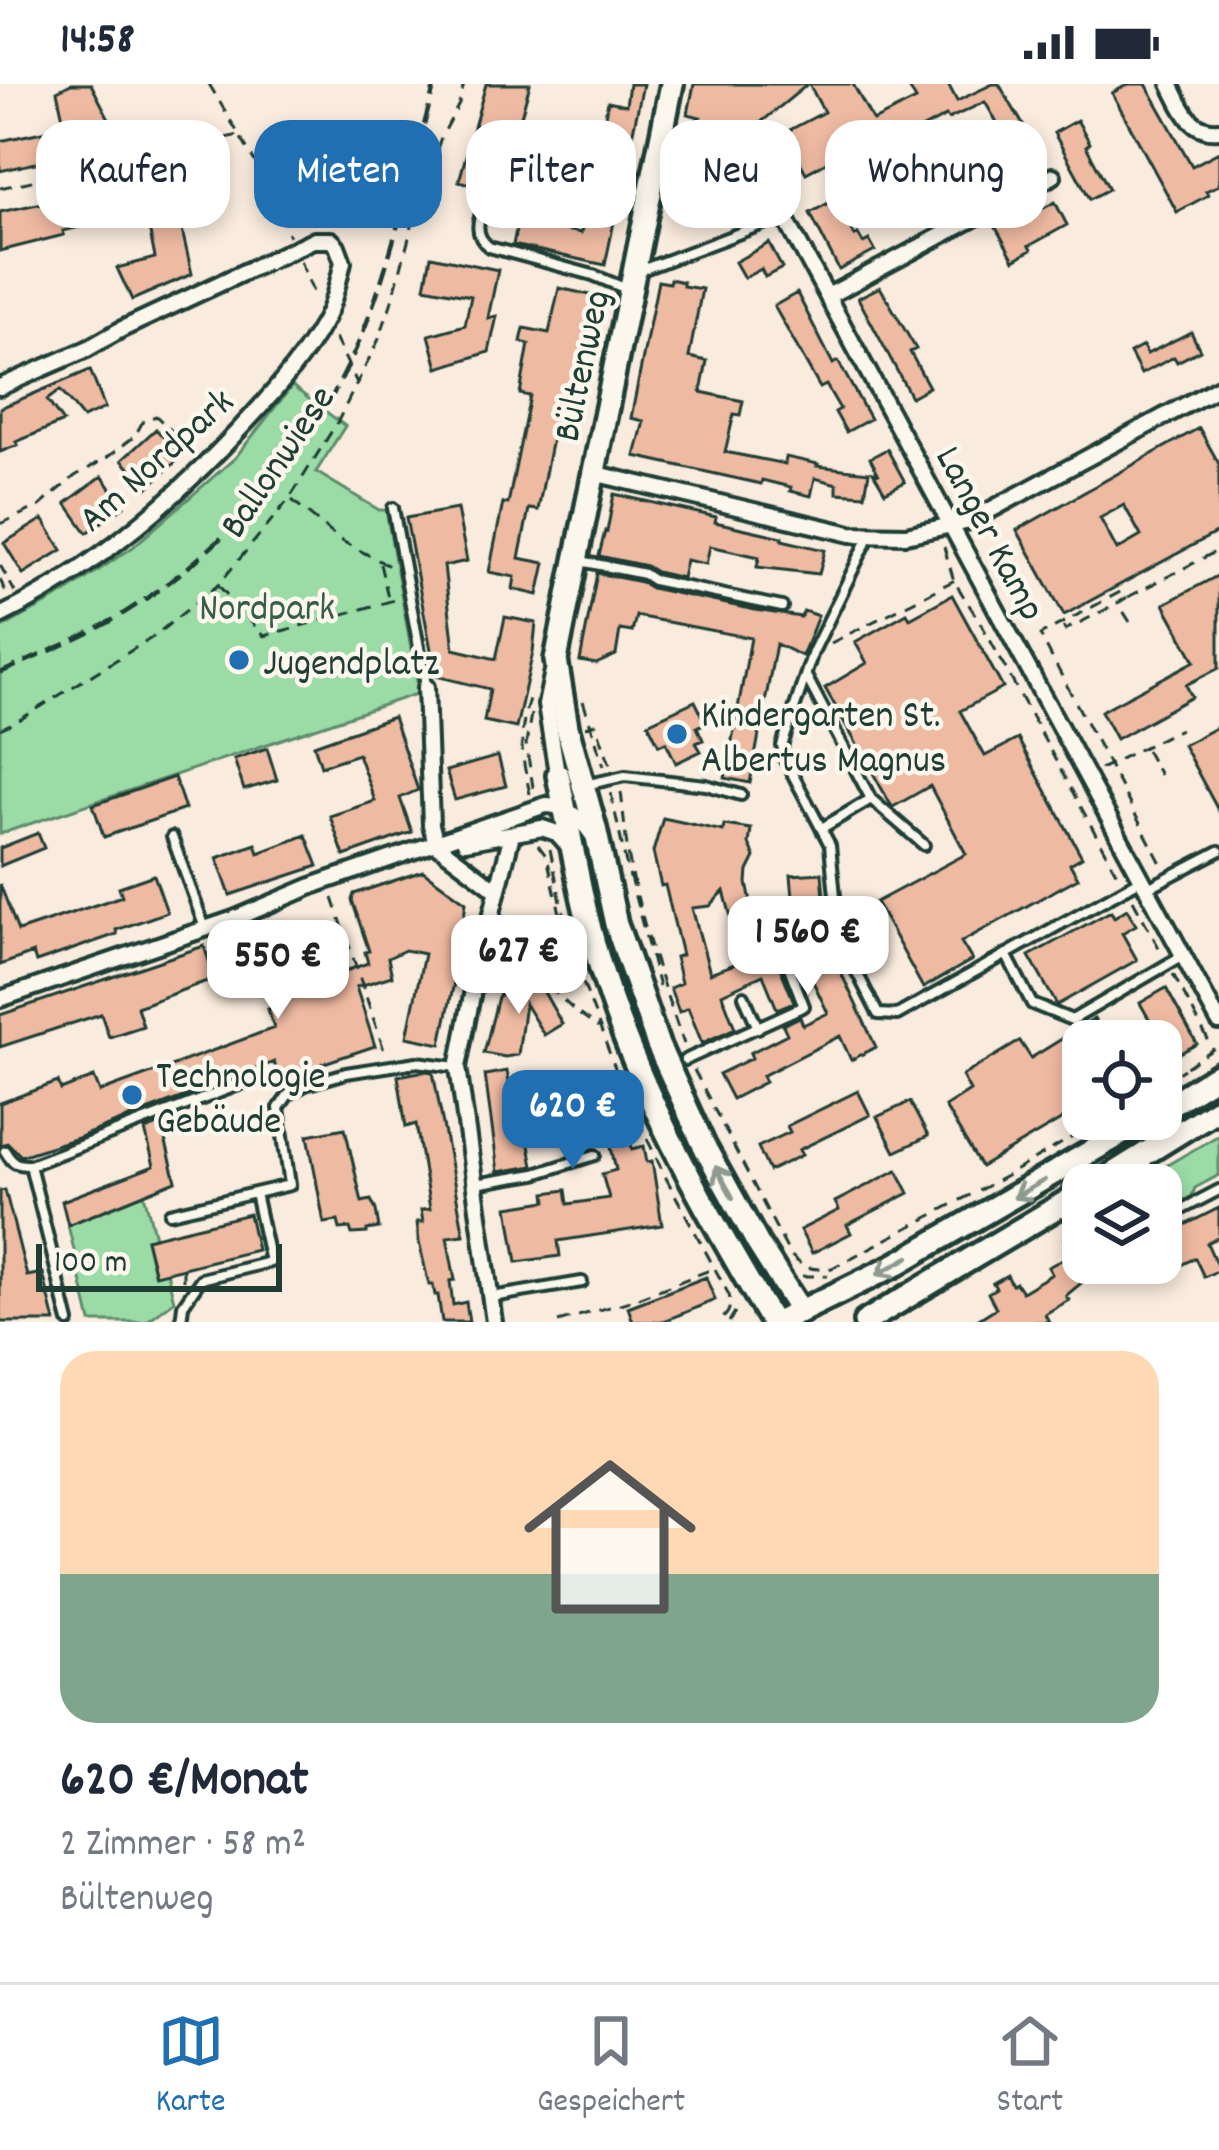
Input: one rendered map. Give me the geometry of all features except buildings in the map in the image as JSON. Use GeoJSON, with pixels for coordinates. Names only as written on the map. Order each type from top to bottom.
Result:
{"type":"FeatureCollection","features":[{"type":"Feature","properties":{"kind":"main road","name":"Bültenweg"},"geometry":{"type":"LineString","coordinates":[[672,84],[556,660],[573,775],[562,810],[601,969],[633,1055],[686,1168],[775,1322]]}},
{"type":"Feature","properties":{"kind":"main road"},"geometry":{"type":"LineString","coordinates":[[573,775],[600,851],[628,961],[675,1088],[758,1244],[804,1317]]}},
{"type":"Feature","properties":{"kind":"main road"},"geometry":{"type":"LineString","coordinates":[[1182,1098],[1219,1074]]}},
{"type":"Feature","properties":{"kind":"main road"},"geometry":{"type":"LineString","coordinates":[[1129,1164],[1219,1108]]}},
{"type":"Feature","properties":{"kind":"main road"},"geometry":{"type":"LineString","coordinates":[[775,1322],[804,1317],[1111,1140]]}},
{"type":"Feature","properties":{"kind":"main road"},"geometry":{"type":"LineString","coordinates":[[865,1322],[1062,1205]]}},
{"type":"Feature","properties":{"kind":"street"},"geometry":{"type":"LineString","coordinates":[[1170,84],[1191,122],[1204,131],[1219,130]]}},
{"type":"Feature","properties":{"kind":"street"},"geometry":{"type":"LineString","coordinates":[[828,296],[1053,176]]}},
{"type":"Feature","properties":{"kind":"street","name":"Langer Kamp"},"geometry":{"type":"LineString","coordinates":[[791,228],[1087,775],[1144,884],[1175,960],[1219,1022]]}},
{"type":"Feature","properties":{"kind":"street","name":"Am Nordpark"},"geometry":{"type":"LineString","coordinates":[[0,616],[121,540],[207,465],[286,376],[325,320],[343,262],[331,240],[322,238],[294,247]]}},
{"type":"Feature","properties":{"kind":"street"},"geometry":{"type":"LineString","coordinates":[[0,387],[294,247]]}},
{"type":"Feature","properties":{"kind":"street"},"geometry":{"type":"LineString","coordinates":[[593,473],[833,530],[906,535],[970,521],[1219,387]]}},
{"type":"Feature","properties":{"kind":"street"},"geometry":{"type":"LineString","coordinates":[[426,687],[431,826],[436,844],[497,890]]}},
{"type":"Feature","properties":{"kind":"street"},"geometry":{"type":"LineString","coordinates":[[436,844],[542,828],[554,824],[562,810]]}},
{"type":"Feature","properties":{"kind":"street"},"geometry":{"type":"LineString","coordinates":[[0,999],[260,910],[317,884],[436,844],[562,810]]}},
{"type":"Feature","properties":{"kind":"street"},"geometry":{"type":"LineString","coordinates":[[562,810],[591,832],[600,851]]}},
{"type":"Feature","properties":{"kind":"street"},"geometry":{"type":"LineString","coordinates":[[542,828],[556,833],[574,852]]}},
{"type":"Feature","properties":{"kind":"street"},"geometry":{"type":"LineString","coordinates":[[494,1322],[458,1067],[512,834]]}},
{"type":"Feature","properties":{"kind":"lane"},"geometry":{"type":"LineString","coordinates":[[478,228],[481,241],[489,247],[632,282]]}},
{"type":"Feature","properties":{"kind":"lane","name":"Langer Kamp"},"geometry":{"type":"LineString","coordinates":[[632,282],[756,228]]}},
{"type":"Feature","properties":{"kind":"lane"},"geometry":{"type":"LineString","coordinates":[[393,508],[426,687]]}},
{"type":"Feature","properties":{"kind":"lane"},"geometry":{"type":"LineString","coordinates":[[870,535],[813,652],[782,746],[830,845],[839,937],[878,1014],[897,1015],[1126,888],[1219,851]]}},
{"type":"Feature","properties":{"kind":"lane"},"geometry":{"type":"LineString","coordinates":[[575,560],[782,607]]}},
{"type":"Feature","properties":{"kind":"lane"},"geometry":{"type":"LineString","coordinates":[[805,675],[872,799],[923,845]]}},
{"type":"Feature","properties":{"kind":"lane"},"geometry":{"type":"LineString","coordinates":[[573,775],[667,779],[741,795]]}},
{"type":"Feature","properties":{"kind":"lane"},"geometry":{"type":"LineString","coordinates":[[822,828],[872,799]]}},
{"type":"Feature","properties":{"kind":"lane"},"geometry":{"type":"LineString","coordinates":[[172,837],[205,929]]}},
{"type":"Feature","properties":{"kind":"lane"},"geometry":{"type":"LineString","coordinates":[[1006,954],[1032,1004],[1072,1020],[1175,960]]}},
{"type":"Feature","properties":{"kind":"lane"},"geometry":{"type":"LineString","coordinates":[[685,1060],[804,1006],[787,962]]}},
{"type":"Feature","properties":{"kind":"lane"},"geometry":{"type":"LineString","coordinates":[[745,996],[758,1028]]}},
{"type":"Feature","properties":{"kind":"lane"},"geometry":{"type":"LineString","coordinates":[[170,1213],[290,1185],[279,1108],[288,1095],[305,1085],[417,1062],[458,1067]]}},
{"type":"Feature","properties":{"kind":"lane"},"geometry":{"type":"LineString","coordinates":[[5,1151],[18,1166],[30,1165],[257,1078]]}},
{"type":"Feature","properties":{"kind":"lane"},"geometry":{"type":"LineString","coordinates":[[474,1184],[535,1174],[595,1155]]}},
{"type":"Feature","properties":{"kind":"lane"},"geometry":{"type":"LineString","coordinates":[[30,1165],[69,1322]]}},
{"type":"Feature","properties":{"kind":"lane"},"geometry":{"type":"LineString","coordinates":[[1182,1210],[1219,1190]]}},
{"type":"Feature","properties":{"kind":"lane"},"geometry":{"type":"LineString","coordinates":[[182,1322],[183,1305],[202,1279],[270,1262],[255,1192]]}},
{"type":"Feature","properties":{"kind":"lane"},"geometry":{"type":"LineString","coordinates":[[491,1298],[582,1282]]}},
{"type":"Feature","properties":{"kind":"path"},"geometry":{"type":"LineString","coordinates":[[209,84],[264,177],[358,385]]}},
{"type":"Feature","properties":{"kind":"path","name":"Ballonwiese"},"geometry":{"type":"LineString","coordinates":[[0,729],[153,637],[218,585],[290,498],[358,385],[379,339],[440,140],[464,84]]}},
{"type":"Feature","properties":{"kind":"path"},"geometry":{"type":"LineString","coordinates":[[0,188],[239,135]]}},
{"type":"Feature","properties":{"kind":"path"},"geometry":{"type":"LineString","coordinates":[[0,524],[40,506],[135,436],[143,421],[156,416],[207,465]]}},
{"type":"Feature","properties":{"kind":"path"},"geometry":{"type":"LineString","coordinates":[[290,498],[340,540],[395,569],[405,565]]}},
{"type":"Feature","properties":{"kind":"path"},"geometry":{"type":"LineString","coordinates":[[942,541],[954,580],[1111,865],[1175,960],[1213,1049],[1182,1074]]}},
{"type":"Feature","properties":{"kind":"path"},"geometry":{"type":"LineString","coordinates":[[1061,623],[1065,630],[1219,550]]}},
{"type":"Feature","properties":{"kind":"path"},"geometry":{"type":"LineString","coordinates":[[380,563],[389,601]]}},
{"type":"Feature","properties":{"kind":"path"},"geometry":{"type":"LineString","coordinates":[[0,565],[21,604]]}},
{"type":"Feature","properties":{"kind":"path"},"geometry":{"type":"LineString","coordinates":[[813,652],[976,570]]}},
{"type":"Feature","properties":{"kind":"path"},"geometry":{"type":"LineString","coordinates":[[218,585],[265,636],[411,596]]}},
{"type":"Feature","properties":{"kind":"path"},"geometry":{"type":"LineString","coordinates":[[1108,590],[1113,596]]}},
{"type":"Feature","properties":{"kind":"path"},"geometry":{"type":"LineString","coordinates":[[1126,598],[1122,591],[1040,635],[1165,872]]}},
{"type":"Feature","properties":{"kind":"path"},"geometry":{"type":"LineString","coordinates":[[1118,603],[1130,622]]}},
{"type":"Feature","properties":{"kind":"path"},"geometry":{"type":"LineString","coordinates":[[579,690],[612,778],[625,859],[661,993],[707,1111]]}},
{"type":"Feature","properties":{"kind":"path"},"geometry":{"type":"LineString","coordinates":[[530,797],[520,734],[531,691]]}},
{"type":"Feature","properties":{"kind":"path"},"geometry":{"type":"LineString","coordinates":[[592,725],[596,724],[611,767]]}},
{"type":"Feature","properties":{"kind":"path"},"geometry":{"type":"LineString","coordinates":[[1087,775],[1180,729]]}},
{"type":"Feature","properties":{"kind":"path"},"geometry":{"type":"LineString","coordinates":[[1145,747],[1160,775]]}},
{"type":"Feature","properties":{"kind":"path"},"geometry":{"type":"LineString","coordinates":[[612,778],[620,788],[629,858],[625,859]]}},
{"type":"Feature","properties":{"kind":"path"},"geometry":{"type":"LineString","coordinates":[[538,845],[548,857],[598,1028]]}},
{"type":"Feature","properties":{"kind":"path"},"geometry":{"type":"LineString","coordinates":[[333,898],[390,1066]]}},
{"type":"Feature","properties":{"kind":"path"},"geometry":{"type":"LineString","coordinates":[[475,980],[577,961]]}},
{"type":"Feature","properties":{"kind":"path"},"geometry":{"type":"LineString","coordinates":[[531,971],[606,1034]]}},
{"type":"Feature","properties":{"kind":"path"},"geometry":{"type":"LineString","coordinates":[[792,1266],[840,1268],[1067,1140]]}},
{"type":"Feature","properties":{"kind":"path"},"geometry":{"type":"LineString","coordinates":[[727,1150],[792,1266],[805,1276],[833,1274]]}},
{"type":"Feature","properties":{"kind":"path"},"geometry":{"type":"LineString","coordinates":[[1163,1156],[1187,1207]]}},
{"type":"Feature","properties":{"kind":"path"},"geometry":{"type":"LineString","coordinates":[[558,1322],[715,1268],[731,1294],[728,1312],[718,1322]]}},
{"type":"Feature","properties":{"kind":"path"},"geometry":{"type":"LineString","coordinates":[[729,1322],[736,1306]]}},
{"type":"Feature","properties":{"kind":"green space","name":"Nordpark"},"geometry":{"type":"Polygon","coordinates":[[[292,386],[345,426],[316,472],[386,510],[419,693],[0,834],[0,629],[59,597],[133,547],[235,458],[292,386]]]}},
{"type":"Feature","properties":{"kind":"green space"},"geometry":{"type":"Polygon","coordinates":[[[1219,1135],[1219,1175],[1182,1202],[1182,1164],[1169,1164],[1219,1135]]]}},
{"type":"Feature","properties":{"kind":"green space"},"geometry":{"type":"Polygon","coordinates":[[[144,1194],[155,1237],[146,1240],[154,1274],[167,1272],[174,1301],[146,1322],[91,1322],[68,1225],[144,1194]]]}},
{"type":"Feature","properties":{"kind":"railway"},"geometry":{"type":"LineString","coordinates":[[0,673],[102,626],[158,590],[235,525],[300,447],[351,360],[370,314],[435,84]]}},
{"type":"Feature","properties":{"kind":"place","name":"Jugendplatz"},"geometry":{"type":"Point","coordinates":[239,660]}},
{"type":"Feature","properties":{"kind":"place","name":"Kindergarten St. Albertus Magnus"},"geometry":{"type":"Point","coordinates":[677,734]}},
{"type":"Feature","properties":{"kind":"place","name":"Technologie Gebäude"},"geometry":{"type":"Point","coordinates":[132,1095]}}]}
